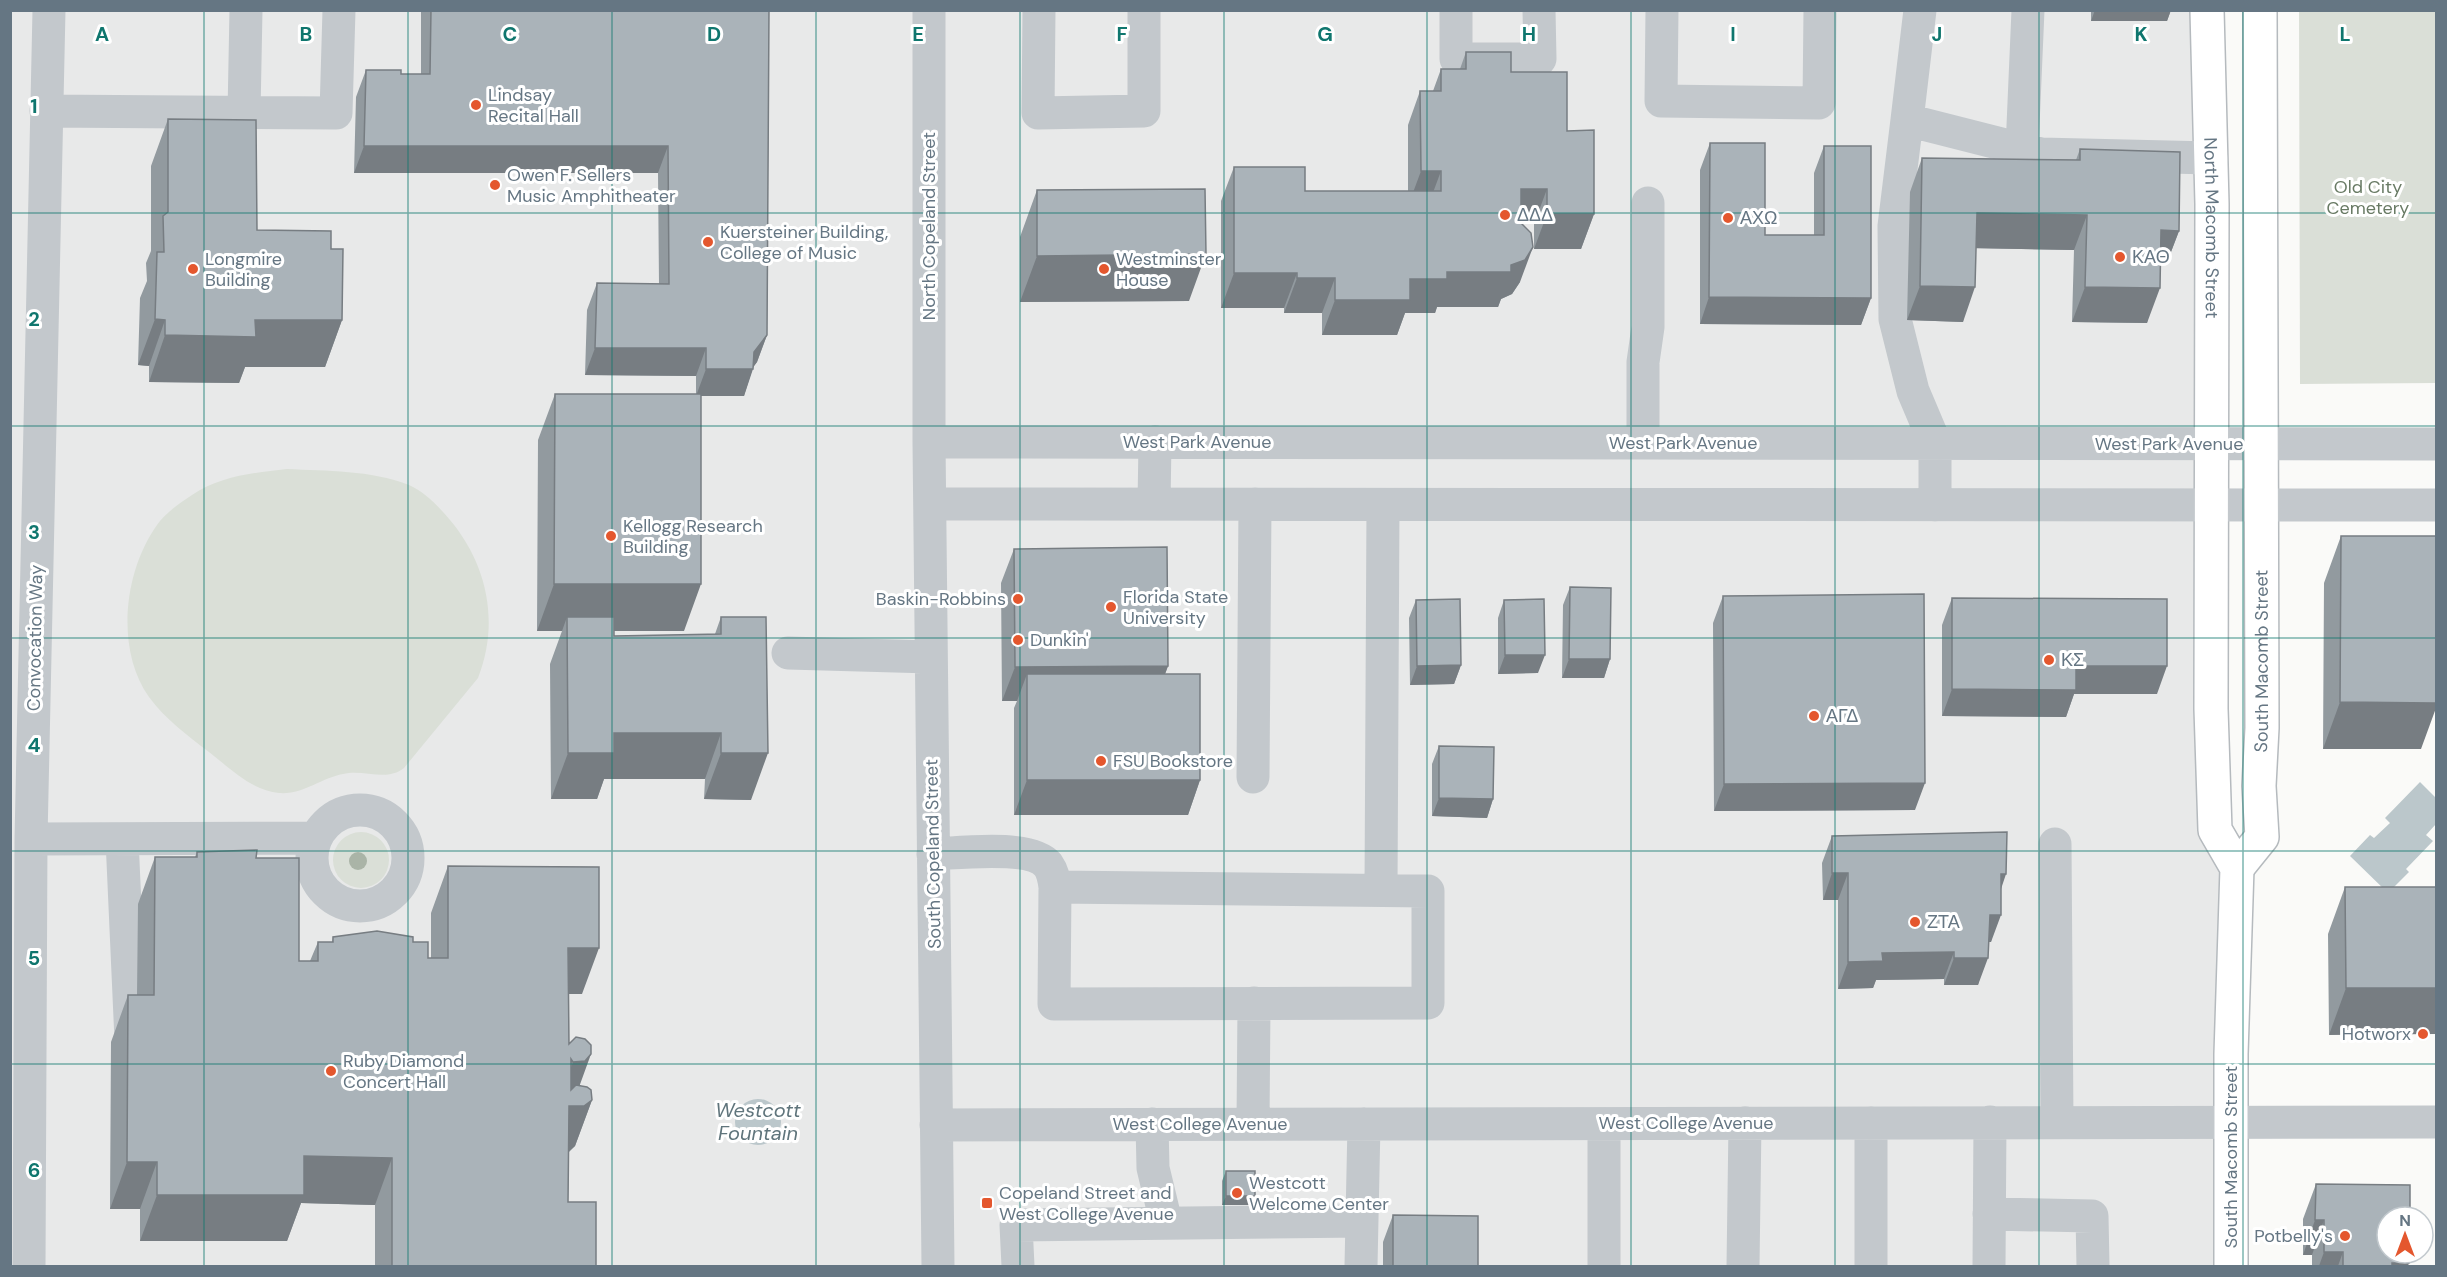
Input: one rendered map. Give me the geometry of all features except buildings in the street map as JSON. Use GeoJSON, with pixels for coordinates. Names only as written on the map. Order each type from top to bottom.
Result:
{"type":"FeatureCollection","features":[{"type":"Feature","properties":{"kind":"main road","name":"North Macomb Street"},"geometry":{"type":"LineString","coordinates":[[2207,10],[2211,158],[2212,444]]}},
{"type":"Feature","properties":{"kind":"main road"},"geometry":{"type":"LineString","coordinates":[[2260,10],[2261,444]]}},
{"type":"Feature","properties":{"kind":"main road"},"geometry":{"type":"LineString","coordinates":[[2212,444],[2211,709],[2215,830],[2237,868]]}},
{"type":"Feature","properties":{"kind":"main road","name":"South Macomb Street"},"geometry":{"type":"LineString","coordinates":[[2231,1266],[2231,1122],[2237,868],[2262,837],[2259,786],[2262,728],[2261,444]]}},
{"type":"Feature","properties":{"kind":"street","name":"Convocation Way"},"geometry":{"type":"LineString","coordinates":[[29,1266],[31,839],[49,10]]}},
{"type":"Feature","properties":{"kind":"street"},"geometry":{"type":"LineString","coordinates":[[243,113],[246,10]]}},
{"type":"Feature","properties":{"kind":"street"},"geometry":{"type":"LineString","coordinates":[[46,111],[336,113],[339,10]]}},
{"type":"Feature","properties":{"kind":"street","name":"North Copeland Street"},"geometry":{"type":"LineString","coordinates":[[928,10],[929,442]]}},
{"type":"Feature","properties":{"kind":"street"},"geometry":{"type":"LineString","coordinates":[[1039,10],[1038,113],[1144,111],[1144,10]]}},
{"type":"Feature","properties":{"kind":"street"},"geometry":{"type":"LineString","coordinates":[[1456,10],[1456,59],[1540,59],[1539,10]]}},
{"type":"Feature","properties":{"kind":"street"},"geometry":{"type":"LineString","coordinates":[[1662,10],[1661,101],[1819,103],[1820,10]]}},
{"type":"Feature","properties":{"kind":"street"},"geometry":{"type":"LineString","coordinates":[[1920,10],[1894,226],[1895,319],[1913,391],[1935,443],[1935,505]]}},
{"type":"Feature","properties":{"kind":"street"},"geometry":{"type":"LineString","coordinates":[[2022,149],[2028,10]]}},
{"type":"Feature","properties":{"kind":"street"},"geometry":{"type":"LineString","coordinates":[[1906,120],[2041,154],[2211,158]]}},
{"type":"Feature","properties":{"kind":"street"},"geometry":{"type":"LineString","coordinates":[[1643,443],[1643,362],[1648,327],[1648,203]]}},
{"type":"Feature","properties":{"kind":"street","name":"West Park Avenue"},"geometry":{"type":"LineString","coordinates":[[929,442],[2436,444]]}},
{"type":"Feature","properties":{"kind":"street","name":"South Copeland Street"},"geometry":{"type":"LineString","coordinates":[[929,442],[938,1266]]}},
{"type":"Feature","properties":{"kind":"street"},"geometry":{"type":"LineString","coordinates":[[1154,504],[1155,442]]}},
{"type":"Feature","properties":{"kind":"street"},"geometry":{"type":"LineString","coordinates":[[930,504],[2436,505]]}},
{"type":"Feature","properties":{"kind":"street"},"geometry":{"type":"LineString","coordinates":[[1253,777],[1255,504]]}},
{"type":"Feature","properties":{"kind":"street"},"geometry":{"type":"LineString","coordinates":[[1381,890],[1383,505]]}},
{"type":"Feature","properties":{"kind":"street"},"geometry":{"type":"LineString","coordinates":[[788,653],[931,657]]}},
{"type":"Feature","properties":{"kind":"street"},"geometry":{"type":"LineString","coordinates":[[31,839],[316,838]]}},
{"type":"Feature","properties":{"kind":"street"},"geometry":{"type":"LineString","coordinates":[[122,839],[131,1040]]}},
{"type":"Feature","properties":{"kind":"street"},"geometry":{"type":"LineString","coordinates":[[2055,844],[2057,1122]]}},
{"type":"Feature","properties":{"kind":"street"},"geometry":{"type":"LineString","coordinates":[[933,854],[1030,855],[1048,864],[1053,874],[1055,887],[1054,1004],[1428,1003],[1428,891],[1055,887]]}},
{"type":"Feature","properties":{"kind":"street"},"geometry":{"type":"LineString","coordinates":[[1253,1124],[1254,1003]]}},
{"type":"Feature","properties":{"kind":"street"},"geometry":{"type":"LineString","coordinates":[[1989,1266],[1990,1122]]}},
{"type":"Feature","properties":{"kind":"street","name":"West College Avenue"},"geometry":{"type":"LineString","coordinates":[[936,1125],[2436,1122]]}},
{"type":"Feature","properties":{"kind":"street"},"geometry":{"type":"LineString","coordinates":[[1743,1266],[1745,1123]]}},
{"type":"Feature","properties":{"kind":"street"},"geometry":{"type":"LineString","coordinates":[[1871,1123],[1871,1266]]}},
{"type":"Feature","properties":{"kind":"street"},"geometry":{"type":"LineString","coordinates":[[1152,1124],[1154,1168],[1166,1222]]}},
{"type":"Feature","properties":{"kind":"street"},"geometry":{"type":"LineString","coordinates":[[1361,1266],[1364,1124]]}},
{"type":"Feature","properties":{"kind":"street"},"geometry":{"type":"LineString","coordinates":[[1604,1124],[1604,1266]]}},
{"type":"Feature","properties":{"kind":"street"},"geometry":{"type":"LineString","coordinates":[[1989,1214],[2092,1216],[2093,1266]]}},
{"type":"Feature","properties":{"kind":"street"},"geometry":{"type":"LineString","coordinates":[[1018,1266],[1016,1225],[1362,1221]]}},
{"type":"Feature","properties":{"kind":"shaded area","name":"Florida State University"},"geometry":{"type":"Polygon","coordinates":[[[10,11],[2207,11],[2211,709],[2237,868],[2231,1266],[11,1266],[10,11]]]}},
{"type":"Feature","properties":{"kind":"green space","name":"Old City Cemetery"},"geometry":{"type":"Polygon","coordinates":[[[2299,11],[2436,11],[2436,383],[2300,384],[2299,11]]]}},
{"type":"Feature","properties":{"kind":"green space"},"geometry":{"type":"Polygon","coordinates":[[[287,469],[379,476],[415,488],[436,505],[463,537],[481,575],[489,615],[485,657],[478,678],[404,768],[383,775],[343,774],[304,789],[279,793],[259,788],[242,778],[177,727],[155,705],[138,678],[131,656],[128,610],[137,565],[157,525],[168,513],[192,495],[214,483],[249,474],[287,469]]]}},
{"type":"Feature","properties":{"kind":"green space"},"geometry":{"type":"Polygon","coordinates":[[[361,832],[372,834],[381,840],[387,849],[389,860],[387,871],[381,880],[372,886],[361,888],[350,886],[341,880],[335,871],[333,860],[335,849],[341,840],[350,834],[361,832]]]}},
{"type":"Feature","properties":{"kind":"water"},"geometry":{"type":"Polygon","coordinates":[[[2420,782],[2436,798],[2436,824],[2426,835],[2433,841],[2406,869],[2409,872],[2388,893],[2350,856],[2370,835],[2374,838],[2390,823],[2385,818],[2420,782]]]}},
{"type":"Feature","properties":{"kind":"water","name":"Westcott Fountain"},"geometry":{"type":"Polygon","coordinates":[[[758,1099],[767,1100],[774,1106],[780,1113],[780,1131],[774,1138],[767,1144],[758,1145],[749,1144],[742,1138],[736,1131],[735,1122],[736,1113],[742,1106],[749,1100],[758,1099]]]}},
{"type":"Feature","properties":{"kind":"place","name":"Lindsay Recital Hall"},"geometry":{"type":"Point","coordinates":[476,105]}},
{"type":"Feature","properties":{"kind":"place","name":"Owen F. Sellers Music Amphitheater"},"geometry":{"type":"Point","coordinates":[495,185]}},
{"type":"Feature","properties":{"kind":"place","name":"ΔΔΔ"},"geometry":{"type":"Point","coordinates":[1505,215]}},
{"type":"Feature","properties":{"kind":"place","name":"ΑΧΩ"},"geometry":{"type":"Point","coordinates":[1728,218]}},
{"type":"Feature","properties":{"kind":"place","name":"Kuersteiner Building, College of Music"},"geometry":{"type":"Point","coordinates":[708,242]}},
{"type":"Feature","properties":{"kind":"place","name":"ΚΑΘ"},"geometry":{"type":"Point","coordinates":[2120,257]}},
{"type":"Feature","properties":{"kind":"place","name":"Longmire Building"},"geometry":{"type":"Point","coordinates":[193,269]}},
{"type":"Feature","properties":{"kind":"place","name":"Westminster House"},"geometry":{"type":"Point","coordinates":[1104,269]}},
{"type":"Feature","properties":{"kind":"place","name":"Kellogg Research Building"},"geometry":{"type":"Point","coordinates":[611,536]}},
{"type":"Feature","properties":{"kind":"place","name":"Baskin-Robbins"},"geometry":{"type":"Point","coordinates":[1018,599]}},
{"type":"Feature","properties":{"kind":"place","name":"Florida State University"},"geometry":{"type":"Point","coordinates":[1111,607]}},
{"type":"Feature","properties":{"kind":"place","name":"Dunkin'"},"geometry":{"type":"Point","coordinates":[1018,640]}},
{"type":"Feature","properties":{"kind":"place","name":"ΚΣ"},"geometry":{"type":"Point","coordinates":[2049,660]}},
{"type":"Feature","properties":{"kind":"place","name":"ΑΓΔ"},"geometry":{"type":"Point","coordinates":[1814,716]}},
{"type":"Feature","properties":{"kind":"place","name":"FSU Bookstore"},"geometry":{"type":"Point","coordinates":[1101,761]}},
{"type":"Feature","properties":{"kind":"place","name":"ΖΤΑ"},"geometry":{"type":"Point","coordinates":[1915,922]}},
{"type":"Feature","properties":{"kind":"place","name":"Hotworx"},"geometry":{"type":"Point","coordinates":[2423,1034]}},
{"type":"Feature","properties":{"kind":"place","name":"Ruby Diamond Concert Hall"},"geometry":{"type":"Point","coordinates":[331,1071]}},
{"type":"Feature","properties":{"kind":"place","name":"Westcott Welcome Center"},"geometry":{"type":"Point","coordinates":[1237,1193]}},
{"type":"Feature","properties":{"kind":"place","name":"Copeland Street and West College Avenue"},"geometry":{"type":"Point","coordinates":[987,1203]}},
{"type":"Feature","properties":{"kind":"place","name":"Potbelly's"},"geometry":{"type":"Point","coordinates":[2345,1236]}}]}
